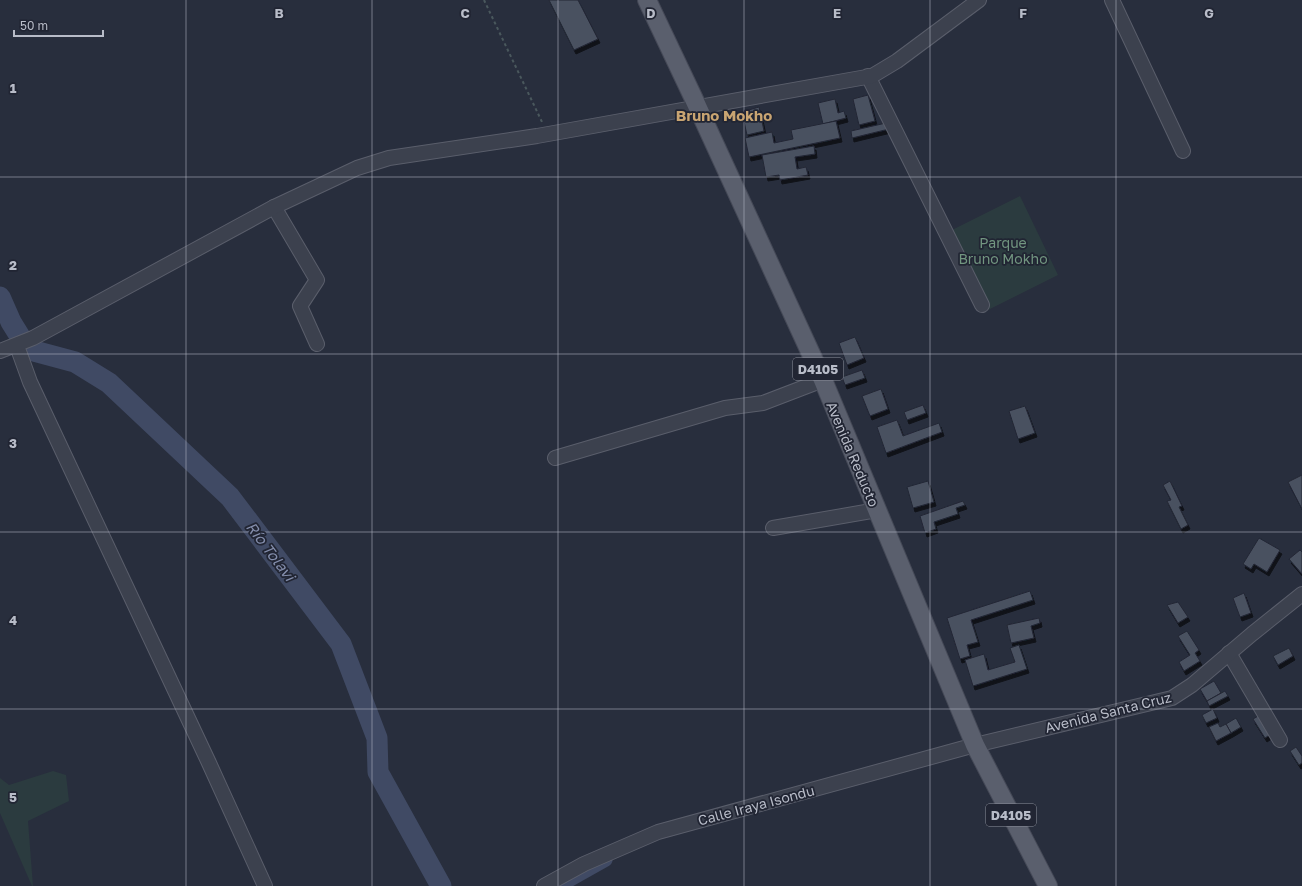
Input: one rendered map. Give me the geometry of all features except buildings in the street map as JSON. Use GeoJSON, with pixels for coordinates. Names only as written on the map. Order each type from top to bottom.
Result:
{"type":"FeatureCollection","features":[{"type":"Feature","properties":{"kind":"main road","name":"Avenida Reducto"},"geometry":{"type":"LineString","coordinates":[[647,0],[698,107],[823,380],[976,745],[1048,886]]}},
{"type":"Feature","properties":{"kind":"street"},"geometry":{"type":"LineString","coordinates":[[0,351],[33,338],[274,207],[357,168],[389,158],[547,134],[872,76],[897,61],[979,0]]}},
{"type":"Feature","properties":{"kind":"street"},"geometry":{"type":"LineString","coordinates":[[1112,0],[1183,151]]}},
{"type":"Feature","properties":{"kind":"street"},"geometry":{"type":"LineString","coordinates":[[868,76],[982,305]]}},
{"type":"Feature","properties":{"kind":"street"},"geometry":{"type":"LineString","coordinates":[[274,207],[317,280],[300,306],[317,344]]}},
{"type":"Feature","properties":{"kind":"street"},"geometry":{"type":"LineString","coordinates":[[18,345],[30,382],[206,756],[265,886]]}},
{"type":"Feature","properties":{"kind":"street"},"geometry":{"type":"LineString","coordinates":[[555,458],[725,408],[763,403],[823,380]]}},
{"type":"Feature","properties":{"kind":"street"},"geometry":{"type":"LineString","coordinates":[[773,528],[877,510]]}},
{"type":"Feature","properties":{"kind":"street","name":"Avenida Santa Cruz"},"geometry":{"type":"LineString","coordinates":[[976,745],[1172,698],[1192,685],[1302,594]]}},
{"type":"Feature","properties":{"kind":"street"},"geometry":{"type":"LineString","coordinates":[[1229,653],[1280,740]]}},
{"type":"Feature","properties":{"kind":"street","name":"Calle Iraya Isondu"},"geometry":{"type":"LineString","coordinates":[[544,886],[584,864],[658,832],[976,745]]}},
{"type":"Feature","properties":{"kind":"path"},"geometry":{"type":"LineString","coordinates":[[484,0],[547,134]]}},
{"type":"Feature","properties":{"kind":"green space","name":"Parque Bruno Mokho"},"geometry":{"type":"Polygon","coordinates":[[[1020,196],[1058,275],[988,310],[950,231],[1020,196]]]}},
{"type":"Feature","properties":{"kind":"green space"},"geometry":{"type":"Polygon","coordinates":[[[53,771],[66,775],[69,801],[28,821],[32,886],[0,813],[0,778],[9,785],[53,771]]]}},
{"type":"Feature","properties":{"kind":"waterway","name":"Río Tolavi"},"geometry":{"type":"LineString","coordinates":[[0,297],[11,322],[24,343],[34,351],[75,362],[109,383],[230,497],[341,644],[377,738],[378,772],[441,886]]}},
{"type":"Feature","properties":{"kind":"waterway"},"geometry":{"type":"LineString","coordinates":[[560,886],[606,860]]}},
{"type":"Feature","properties":{"kind":"district","name":"Bruno Mokho"},"geometry":{"type":"Point","coordinates":[724,115]}}]}
